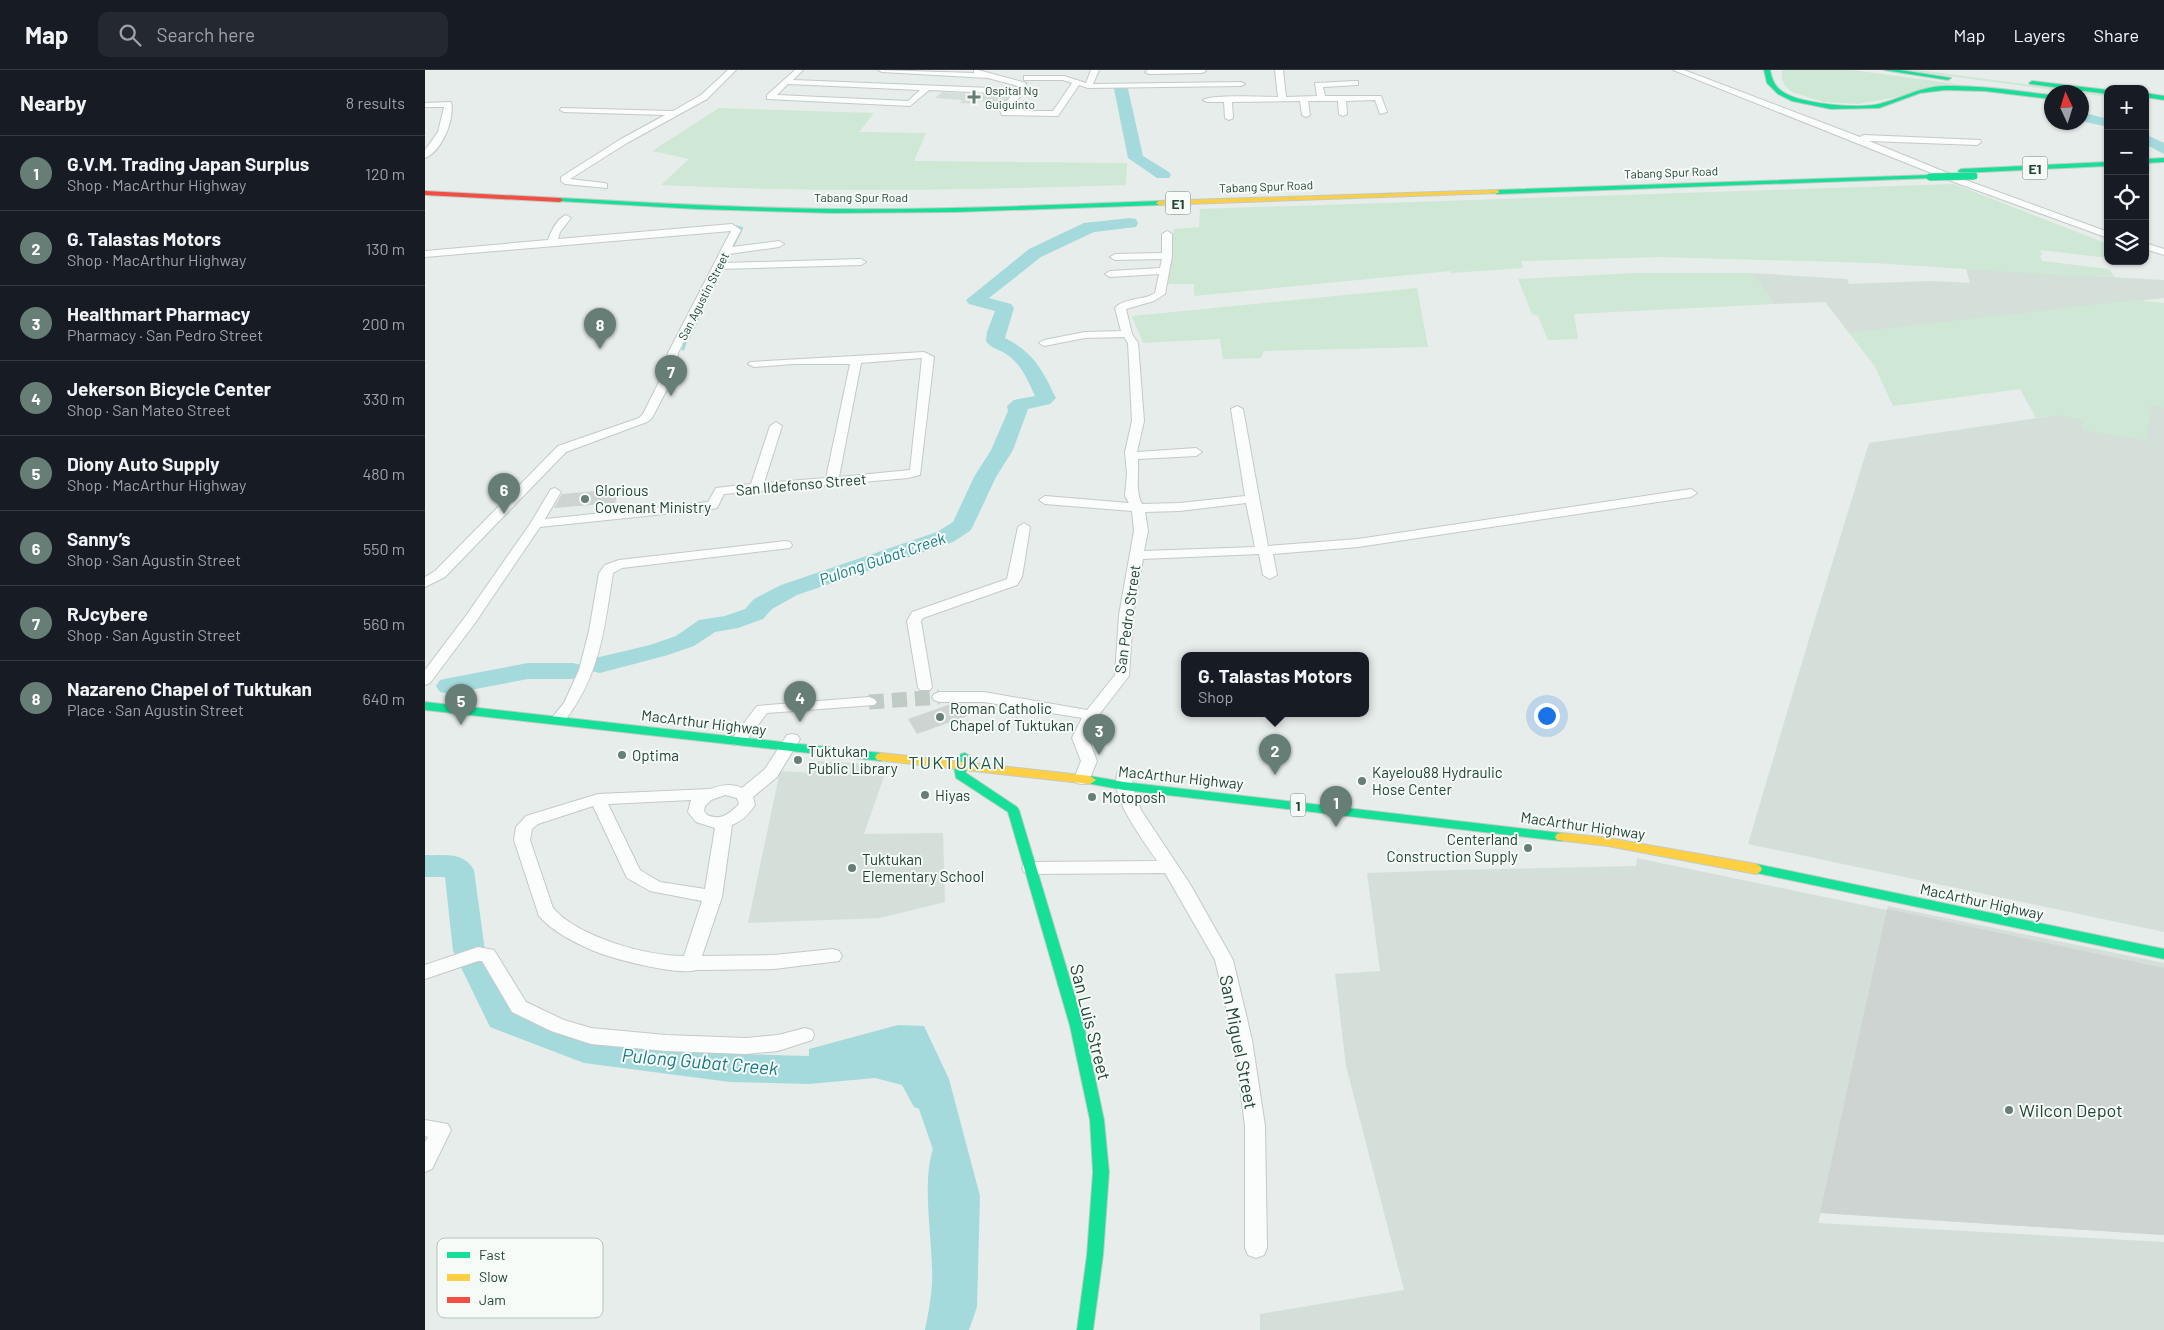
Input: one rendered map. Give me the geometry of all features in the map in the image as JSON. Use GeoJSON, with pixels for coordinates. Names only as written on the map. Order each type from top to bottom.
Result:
{"type":"FeatureCollection","features":[{"type":"Feature","properties":{"kind":"main road"},"geometry":{"type":"LineString","coordinates":[[1767,70],[1769,83],[1779,93],[1805,102],[1837,107],[1881,105],[1917,92],[1947,88],[2044,96]]}},
{"type":"Feature","properties":{"kind":"main road"},"geometry":{"type":"LineString","coordinates":[[1887,70],[2044,91]]}},
{"type":"Feature","properties":{"kind":"main road"},"geometry":{"type":"LineString","coordinates":[[1936,70],[1962,74]]}},
{"type":"Feature","properties":{"kind":"main road"},"geometry":{"type":"LineString","coordinates":[[2021,79],[2104,90]]}},
{"type":"Feature","properties":{"kind":"main road"},"geometry":{"type":"LineString","coordinates":[[2089,97],[2104,100]]}},
{"type":"Feature","properties":{"kind":"main road"},"geometry":{"type":"LineString","coordinates":[[2149,97],[2164,99]]}},
{"type":"Feature","properties":{"kind":"main road"},"geometry":{"type":"LineString","coordinates":[[2089,100],[2104,101]]}},
{"type":"Feature","properties":{"kind":"main road"},"geometry":{"type":"LineString","coordinates":[[2149,162],[2164,160]]}},
{"type":"Feature","properties":{"kind":"main road","name":"Tabang Spur Road"},"geometry":{"type":"LineString","coordinates":[[425,193],[719,208],[871,211],[995,209],[1925,174],[2104,164]]}},
{"type":"Feature","properties":{"kind":"main road"},"geometry":{"type":"LineString","coordinates":[[2149,168],[2164,167]]}},
{"type":"Feature","properties":{"kind":"main road","name":"Tabang Spur Road"},"geometry":{"type":"LineString","coordinates":[[1042,196],[1925,174],[1974,176],[2104,170]]}},
{"type":"Feature","properties":{"kind":"main road","name":"Tabang Spur Road"},"geometry":{"type":"LineString","coordinates":[[425,182],[725,198],[896,199]]}},
{"type":"Feature","properties":{"kind":"main road","name":"MacArthur Highway"},"geometry":{"type":"LineString","coordinates":[[425,696],[562,716],[1128,779],[1609,842],[1729,863],[2164,954]]}},
{"type":"Feature","properties":{"kind":"main road","name":"MacArthur Highway"},"geometry":{"type":"LineString","coordinates":[[425,706],[562,716]]}},
{"type":"Feature","properties":{"kind":"main road","name":"San Luis Street"},"geometry":{"type":"LineString","coordinates":[[963,762],[960,775],[1013,810],[1077,1026],[1097,1120],[1101,1172],[1095,1255],[1085,1330]]}},
{"type":"Feature","properties":{"kind":"main road","name":"MacArthur Highway"},"geometry":{"type":"LineString","coordinates":[[1581,827],[1718,850],[1934,894]]}},
{"type":"Feature","properties":{"kind":"street"},"geometry":{"type":"LineString","coordinates":[[604,186],[565,181],[564,179],[624,141],[704,97],[732,70]]}},
{"type":"Feature","properties":{"kind":"street"},"geometry":{"type":"LineString","coordinates":[[799,70],[770,98],[910,104],[926,88]]}},
{"type":"Feature","properties":{"kind":"street"},"geometry":{"type":"LineString","coordinates":[[865,85],[882,70],[1063,78],[1088,86],[1201,84],[1241,80],[1243,99]]}},
{"type":"Feature","properties":{"kind":"street"},"geometry":{"type":"LineString","coordinates":[[969,70],[987,76]]}},
{"type":"Feature","properties":{"kind":"street"},"geometry":{"type":"LineString","coordinates":[[1088,86],[1095,70]]}},
{"type":"Feature","properties":{"kind":"street"},"geometry":{"type":"LineString","coordinates":[[1279,70],[1282,99]]}},
{"type":"Feature","properties":{"kind":"street"},"geometry":{"type":"LineString","coordinates":[[1677,70],[1855,138],[1957,180],[2104,234]]}},
{"type":"Feature","properties":{"kind":"street"},"geometry":{"type":"LineString","coordinates":[[1149,72],[1202,71],[1201,84]]}},
{"type":"Feature","properties":{"kind":"street"},"geometry":{"type":"LineString","coordinates":[[805,100],[819,83],[830,74]]}},
{"type":"Feature","properties":{"kind":"street"},"geometry":{"type":"LineString","coordinates":[[1027,77],[1019,92],[1004,111],[1005,113],[1055,114],[1077,82]]}},
{"type":"Feature","properties":{"kind":"street"},"geometry":{"type":"LineString","coordinates":[[785,82],[1019,92]]}},
{"type":"Feature","properties":{"kind":"street"},"geometry":{"type":"LineString","coordinates":[[1322,98],[1318,84],[1355,83]]}},
{"type":"Feature","properties":{"kind":"street"},"geometry":{"type":"LineString","coordinates":[[839,101],[855,85]]}},
{"type":"Feature","properties":{"kind":"street"},"geometry":{"type":"LineString","coordinates":[[874,103],[889,86]]}},
{"type":"Feature","properties":{"kind":"street"},"geometry":{"type":"LineString","coordinates":[[1304,98],[1306,116]]}},
{"type":"Feature","properties":{"kind":"street"},"geometry":{"type":"LineString","coordinates":[[1342,98],[1343,114]]}},
{"type":"Feature","properties":{"kind":"street"},"geometry":{"type":"LineString","coordinates":[[1207,100],[1379,98],[1383,112]]}},
{"type":"Feature","properties":{"kind":"street"},"geometry":{"type":"LineString","coordinates":[[1228,100],[1229,118]]}},
{"type":"Feature","properties":{"kind":"street"},"geometry":{"type":"LineString","coordinates":[[425,105],[448,104],[446,120],[440,138],[425,155]]}},
{"type":"Feature","properties":{"kind":"street"},"geometry":{"type":"LineString","coordinates":[[564,110],[675,113]]}},
{"type":"Feature","properties":{"kind":"street"},"geometry":{"type":"LineString","coordinates":[[1855,138],[1977,142]]}},
{"type":"Feature","properties":{"kind":"street"},"geometry":{"type":"LineString","coordinates":[[552,242],[555,232],[566,218]]}},
{"type":"Feature","properties":{"kind":"street","name":"San Agustin Street"},"geometry":{"type":"LineString","coordinates":[[425,254],[732,227],[736,230],[673,353],[670,372],[648,416],[643,420],[562,449],[440,574],[425,583]]}},
{"type":"Feature","properties":{"kind":"street"},"geometry":{"type":"LineString","coordinates":[[1110,274],[1163,271],[1167,256],[1167,234]]}},
{"type":"Feature","properties":{"kind":"street"},"geometry":{"type":"LineString","coordinates":[[726,251],[779,244]]}},
{"type":"Feature","properties":{"kind":"street"},"geometry":{"type":"LineString","coordinates":[[2149,247],[2164,252]]}},
{"type":"Feature","properties":{"kind":"street"},"geometry":{"type":"LineString","coordinates":[[1115,257],[1167,256]]}},
{"type":"Feature","properties":{"kind":"street"},"geometry":{"type":"LineString","coordinates":[[718,266],[861,262]]}},
{"type":"Feature","properties":{"kind":"street","name":"San Pedro Street"},"geometry":{"type":"LineString","coordinates":[[1084,774],[1089,761],[1080,738],[1091,716],[1122,676],[1126,615],[1141,531],[1138,508],[1131,496],[1133,474],[1131,456],[1138,421],[1133,343],[1126,329],[1120,308],[1157,297],[1160,294],[1163,271]]}},
{"type":"Feature","properties":{"kind":"street"},"geometry":{"type":"LineString","coordinates":[[1044,343],[1126,329]]}},
{"type":"Feature","properties":{"kind":"street","name":"San Ildefonso Street"},"geometry":{"type":"LineString","coordinates":[[536,524],[711,505],[719,491],[915,472],[928,357],[754,364]]}},
{"type":"Feature","properties":{"kind":"street"},"geometry":{"type":"LineString","coordinates":[[832,480],[856,360]]}},
{"type":"Feature","properties":{"kind":"street"},"geometry":{"type":"LineString","coordinates":[[1237,409],[1262,551],[1266,553],[1270,575]]}},
{"type":"Feature","properties":{"kind":"street"},"geometry":{"type":"LineString","coordinates":[[756,488],[776,426]]}},
{"type":"Feature","properties":{"kind":"street"},"geometry":{"type":"LineString","coordinates":[[1131,456],[1196,452]]}},
{"type":"Feature","properties":{"kind":"street"},"geometry":{"type":"LineString","coordinates":[[425,680],[470,620],[536,524],[555,492]]}},
{"type":"Feature","properties":{"kind":"street"},"geometry":{"type":"LineString","coordinates":[[1136,555],[1262,551],[1358,542],[1691,494]]}},
{"type":"Feature","properties":{"kind":"street"},"geometry":{"type":"LineString","coordinates":[[1045,500],[1138,508],[1180,507],[1252,499]]}},
{"type":"Feature","properties":{"kind":"street"},"geometry":{"type":"LineString","coordinates":[[925,687],[914,621],[917,615],[1012,582],[1015,577],[1024,527]]}},
{"type":"Feature","properties":{"kind":"street"},"geometry":{"type":"LineString","coordinates":[[562,716],[572,704],[590,662],[606,573],[610,568],[619,564],[785,545]]}},
{"type":"Feature","properties":{"kind":"street"},"geometry":{"type":"LineString","coordinates":[[939,697],[984,698],[1091,716]]}},
{"type":"Feature","properties":{"kind":"street"},"geometry":{"type":"LineString","coordinates":[[741,737],[762,709],[869,702]]}},
{"type":"Feature","properties":{"kind":"street"},"geometry":{"type":"LineString","coordinates":[[744,795],[771,773],[791,742]]}},
{"type":"Feature","properties":{"kind":"street","name":"San Miguel Street"},"geometry":{"type":"LineString","coordinates":[[1128,779],[1133,811],[1184,888],[1224,960],[1243,1040],[1255,1126],[1256,1248]]}},
{"type":"Feature","properties":{"kind":"street"},"geometry":{"type":"LineString","coordinates":[[709,794],[695,808],[697,816],[701,820],[710,823],[724,822],[742,812],[747,805],[744,795],[733,790],[724,790],[709,794],[598,799],[532,820],[524,827],[522,840],[545,911],[553,920],[601,946],[664,964],[774,962],[833,956]]}},
{"type":"Feature","properties":{"kind":"street"},"geometry":{"type":"LineString","coordinates":[[598,799],[633,874],[657,888],[713,897]]}},
{"type":"Feature","properties":{"kind":"street"},"geometry":{"type":"LineString","coordinates":[[689,965],[703,932],[713,897],[724,822]]}},
{"type":"Feature","properties":{"kind":"street"},"geometry":{"type":"LineString","coordinates":[[1030,868],[1169,866]]}},
{"type":"Feature","properties":{"kind":"street"},"geometry":{"type":"LineString","coordinates":[[425,972],[470,957],[488,955],[519,1007],[558,1026],[591,1036],[666,1043],[746,1046],[778,1043],[805,1035]]}},
{"type":"Feature","properties":{"kind":"street"},"geometry":{"type":"LineString","coordinates":[[425,1128],[441,1130],[425,1163]]}},
{"type":"Feature","properties":{"kind":"shaded area","name":"Ospital Ng Guiguinto"},"geometry":{"type":"Polygon","coordinates":[[[942,92],[1013,96],[1006,103],[979,101],[977,104],[960,103],[962,100],[935,98],[942,92]]]}},
{"type":"Feature","properties":{"kind":"shaded area"},"geometry":{"type":"Polygon","coordinates":[[[1966,269],[2164,280],[2164,298],[1849,333],[1825,302],[1774,304],[1752,273],[1847,279],[1849,284],[1931,281],[1970,283],[1966,269]]]}},
{"type":"Feature","properties":{"kind":"shaded area"},"geometry":{"type":"Polygon","coordinates":[[[2164,399],[2164,932],[1748,844],[1869,443],[2164,399]]]}},
{"type":"Feature","properties":{"kind":"shaded area","name":"Tuktukan Elementary School"},"geometry":{"type":"Polygon","coordinates":[[[818,761],[888,765],[864,834],[943,833],[945,902],[880,918],[748,923],[780,771],[813,773],[818,761]]]}},
{"type":"Feature","properties":{"kind":"shaded area"},"geometry":{"type":"Polygon","coordinates":[[[1637,858],[1887,910],[1888,906],[2164,963],[2164,1235],[1821,1213],[1818,1223],[2164,1242],[2164,1330],[1260,1330],[1260,1314],[1404,1290],[1346,1066],[1335,974],[1380,971],[1367,873],[1636,866],[1637,858]]]}},
{"type":"Feature","properties":{"kind":"green space"},"geometry":{"type":"Polygon","coordinates":[[[1782,70],[1852,70],[1979,87],[1959,86],[1858,104],[1823,102],[1792,92],[1785,86],[1782,79],[1782,70]]]}},
{"type":"Feature","properties":{"kind":"green space"},"geometry":{"type":"Polygon","coordinates":[[[1902,70],[1918,70],[2044,87],[2044,89],[1902,70]]]}},
{"type":"Feature","properties":{"kind":"green space"},"geometry":{"type":"Polygon","coordinates":[[[2089,92],[2104,94],[2104,96],[2089,95],[2089,92]]]}},
{"type":"Feature","properties":{"kind":"green space"},"geometry":{"type":"Polygon","coordinates":[[[719,108],[874,113],[859,132],[926,133],[914,161],[1127,163],[1126,185],[894,190],[719,188],[661,185],[689,159],[652,151],[719,108]]]}},
{"type":"Feature","properties":{"kind":"green space"},"geometry":{"type":"Polygon","coordinates":[[[1954,184],[2104,242],[2104,258],[2040,250],[2042,254],[2040,256],[2042,261],[2109,269],[2115,277],[1873,263],[1660,257],[1521,261],[1523,268],[1451,273],[1450,271],[1194,296],[1194,284],[1168,284],[1174,229],[1199,227],[1200,209],[1954,184]]]}},
{"type":"Feature","properties":{"kind":"green space"},"geometry":{"type":"Polygon","coordinates":[[[1633,273],[1752,273],[1774,304],[1574,314],[1578,339],[1548,340],[1538,316],[1532,314],[1518,279],[1633,273]]]}},
{"type":"Feature","properties":{"kind":"green space"},"geometry":{"type":"Polygon","coordinates":[[[1417,288],[1428,347],[1264,351],[1261,358],[1223,359],[1220,339],[1143,343],[1132,316],[1417,288]]]}},
{"type":"Feature","properties":{"kind":"green space"},"geometry":{"type":"Polygon","coordinates":[[[2134,300],[2164,303],[2164,408],[2151,406],[2147,441],[2083,430],[2083,420],[2056,415],[2036,418],[2020,389],[1893,406],[1874,365],[1849,333],[2134,300]]]}},
{"type":"Feature","properties":{"kind":"water"},"geometry":{"type":"Polygon","coordinates":[[[898,1025],[924,1026],[949,1079],[980,1196],[977,1307],[969,1330],[940,1330],[947,1310],[952,1204],[904,1066],[865,1052],[814,1070],[809,1070],[809,1049],[898,1025]]]}},
{"type":"Feature","properties":{"kind":"building","name":"Glorious Covenant Ministry"},"geometry":{"type":"Polygon","coordinates":[[[619,489],[615,503],[554,508],[562,494],[619,489]]]}},
{"type":"Feature","properties":{"kind":"building","name":"Roman Catholic Chapel of Tuktukan"},"geometry":{"type":"Polygon","coordinates":[[[951,704],[965,704],[973,714],[917,734],[908,719],[951,704]]]}},
{"type":"Feature","properties":{"kind":"building","name":"Wilcon Depot"},"geometry":{"type":"Polygon","coordinates":[[[1887,909],[2164,968],[2164,1235],[1820,1213],[1887,909]]]}},
{"type":"Feature","properties":{"kind":"waterway","name":"Pulong Gubat Creek"},"geometry":{"type":"LineString","coordinates":[[1121,89],[1136,158],[1163,175]]}},
{"type":"Feature","properties":{"kind":"waterway"},"geometry":{"type":"LineString","coordinates":[[2089,118],[2104,122]]}},
{"type":"Feature","properties":{"kind":"waterway"},"geometry":{"type":"LineString","coordinates":[[2149,140],[2164,149]]}},
{"type":"Feature","properties":{"kind":"waterway","name":"Pulong Gubat Creek"},"geometry":{"type":"LineString","coordinates":[[600,665],[659,650],[685,641],[708,625],[729,623],[754,614],[763,604],[789,590],[945,537],[962,526],[985,477],[1002,450],[1018,411],[1017,406],[1046,398],[1031,367],[1015,351],[995,341],[996,332],[1005,308],[975,300],[1035,253],[1090,227],[1130,223]]}},
{"type":"Feature","properties":{"kind":"waterway"},"geometry":{"type":"LineString","coordinates":[[720,272],[742,228],[730,225]]}},
{"type":"Feature","properties":{"kind":"waterway"},"geometry":{"type":"LineString","coordinates":[[688,338],[721,271]]}},
{"type":"Feature","properties":{"kind":"waterway"},"geometry":{"type":"LineString","coordinates":[[683,349],[685,343]]}},
{"type":"Feature","properties":{"kind":"waterway","name":"Pulong Gubat Creek"},"geometry":{"type":"LineString","coordinates":[[449,686],[528,671],[573,671]]}},
{"type":"Feature","properties":{"kind":"waterway","name":"Pulong Gubat Creek"},"geometry":{"type":"LineString","coordinates":[[425,866],[456,867],[459,870],[469,951],[502,1018],[584,1050],[730,1068],[809,1070],[875,1064],[915,1075],[921,1091],[926,1097]]}},
{"type":"Feature","properties":{"kind":"waterway","name":"Pulong Gubat Creek"},"geometry":{"type":"LineString","coordinates":[[945,1330],[951,1284],[947,1187],[949,1152]]}},
{"type":"Feature","properties":{"kind":"tunnel"},"geometry":{"type":"LineString","coordinates":[[869,702],[939,697]]}},
{"type":"Feature","properties":{"kind":"traffic: fast"},"geometry":{"type":"LineString","coordinates":[[1767,70],[1770,83],[1780,93],[1794,100],[1831,107],[1879,106],[1919,91],[1945,88],[1985,89],[2044,96]]}},
{"type":"Feature","properties":{"kind":"traffic: fast"},"geometry":{"type":"LineString","coordinates":[[1887,70],[1948,78]]}},
{"type":"Feature","properties":{"kind":"traffic: fast"},"geometry":{"type":"LineString","coordinates":[[2032,83],[2104,92]]}},
{"type":"Feature","properties":{"kind":"traffic: fast"},"geometry":{"type":"LineString","coordinates":[[2149,96],[2164,98]]}},
{"type":"Feature","properties":{"kind":"traffic: fast"},"geometry":{"type":"LineString","coordinates":[[2149,161],[2164,160]]}},
{"type":"Feature","properties":{"kind":"traffic: fast"},"geometry":{"type":"LineString","coordinates":[[1961,171],[2104,164]]}},
{"type":"Feature","properties":{"kind":"traffic: fast"},"geometry":{"type":"LineString","coordinates":[[1930,177],[1974,176]]}},
{"type":"Feature","properties":{"kind":"traffic: fast"},"geometry":{"type":"LineString","coordinates":[[1497,192],[1930,177]]}},
{"type":"Feature","properties":{"kind":"traffic: fast"},"geometry":{"type":"LineString","coordinates":[[560,200],[833,211],[955,210],[1159,203]]}},
{"type":"Feature","properties":{"kind":"traffic: fast"},"geometry":{"type":"LineString","coordinates":[[425,706],[881,757]]}},
{"type":"Feature","properties":{"kind":"traffic: fast"},"geometry":{"type":"LineString","coordinates":[[965,757],[960,767],[960,775],[1013,810],[1077,1026],[1097,1120],[1101,1172],[1095,1255],[1085,1330]]}},
{"type":"Feature","properties":{"kind":"traffic: fast"},"geometry":{"type":"LineString","coordinates":[[1090,780],[1124,786],[1561,837]]}},
{"type":"Feature","properties":{"kind":"traffic: fast"},"geometry":{"type":"LineString","coordinates":[[1756,869],[2164,954]]}},
{"type":"Feature","properties":{"kind":"traffic: slow"},"geometry":{"type":"LineString","coordinates":[[1159,203],[1497,192]]}},
{"type":"Feature","properties":{"kind":"traffic: slow"},"geometry":{"type":"LineString","coordinates":[[881,757],[1090,780]]}},
{"type":"Feature","properties":{"kind":"traffic: slow"},"geometry":{"type":"LineString","coordinates":[[1561,837],[1608,842],[1756,869]]}},
{"type":"Feature","properties":{"kind":"traffic: jam"},"geometry":{"type":"LineString","coordinates":[[425,193],[560,200]]}},
{"type":"Feature","properties":{"kind":"place","name":"Ospital Ng Guiguinto"},"geometry":{"type":"Point","coordinates":[974,97]}},
{"type":"Feature","properties":{"kind":"place","name":"Nazareno Chapel of Tuktukan"},"geometry":{"type":"Point","coordinates":[600,349]}},
{"type":"Feature","properties":{"kind":"place","name":"RJcybere"},"geometry":{"type":"Point","coordinates":[671,396]}},
{"type":"Feature","properties":{"kind":"place","name":"Glorious Covenant Ministry"},"geometry":{"type":"Point","coordinates":[585,499]}},
{"type":"Feature","properties":{"kind":"place","name":"Sanny’s"},"geometry":{"type":"Point","coordinates":[504,514]}},
{"type":"Feature","properties":{"kind":"place","name":"Roman Catholic Chapel of Tuktukan"},"geometry":{"type":"Point","coordinates":[940,717]}},
{"type":"Feature","properties":{"kind":"place","name":"Jekerson Bicycle Center"},"geometry":{"type":"Point","coordinates":[800,722]}},
{"type":"Feature","properties":{"kind":"place","name":"Diony Auto Supply"},"geometry":{"type":"Point","coordinates":[461,725]}},
{"type":"Feature","properties":{"kind":"place","name":"Optima"},"geometry":{"type":"Point","coordinates":[622,755]}},
{"type":"Feature","properties":{"kind":"place","name":"Healthmart Pharmacy"},"geometry":{"type":"Point","coordinates":[1099,755]}},
{"type":"Feature","properties":{"kind":"place","name":"Tuktukan Public Library"},"geometry":{"type":"Point","coordinates":[798,760]}},
{"type":"Feature","properties":{"kind":"place","name":"G. Talastas Motors"},"geometry":{"type":"Point","coordinates":[1275,775]}},
{"type":"Feature","properties":{"kind":"place","name":"Kayelou88 Hydraulic Hose Center"},"geometry":{"type":"Point","coordinates":[1362,781]}},
{"type":"Feature","properties":{"kind":"place","name":"Hiyas"},"geometry":{"type":"Point","coordinates":[925,795]}},
{"type":"Feature","properties":{"kind":"place","name":"Motoposh"},"geometry":{"type":"Point","coordinates":[1092,797]}},
{"type":"Feature","properties":{"kind":"place","name":"G.V.M. Trading Japan Surplus"},"geometry":{"type":"Point","coordinates":[1336,827]}},
{"type":"Feature","properties":{"kind":"place","name":"Centerland Construction Supply"},"geometry":{"type":"Point","coordinates":[1528,848]}},
{"type":"Feature","properties":{"kind":"place","name":"Tuktukan Elementary School"},"geometry":{"type":"Point","coordinates":[852,868]}},
{"type":"Feature","properties":{"kind":"place","name":"Wilcon Depot"},"geometry":{"type":"Point","coordinates":[2009,1110]}},
{"type":"Feature","properties":{"kind":"district","name":"TUKTUKAN"},"geometry":{"type":"Point","coordinates":[957,762]}}]}
